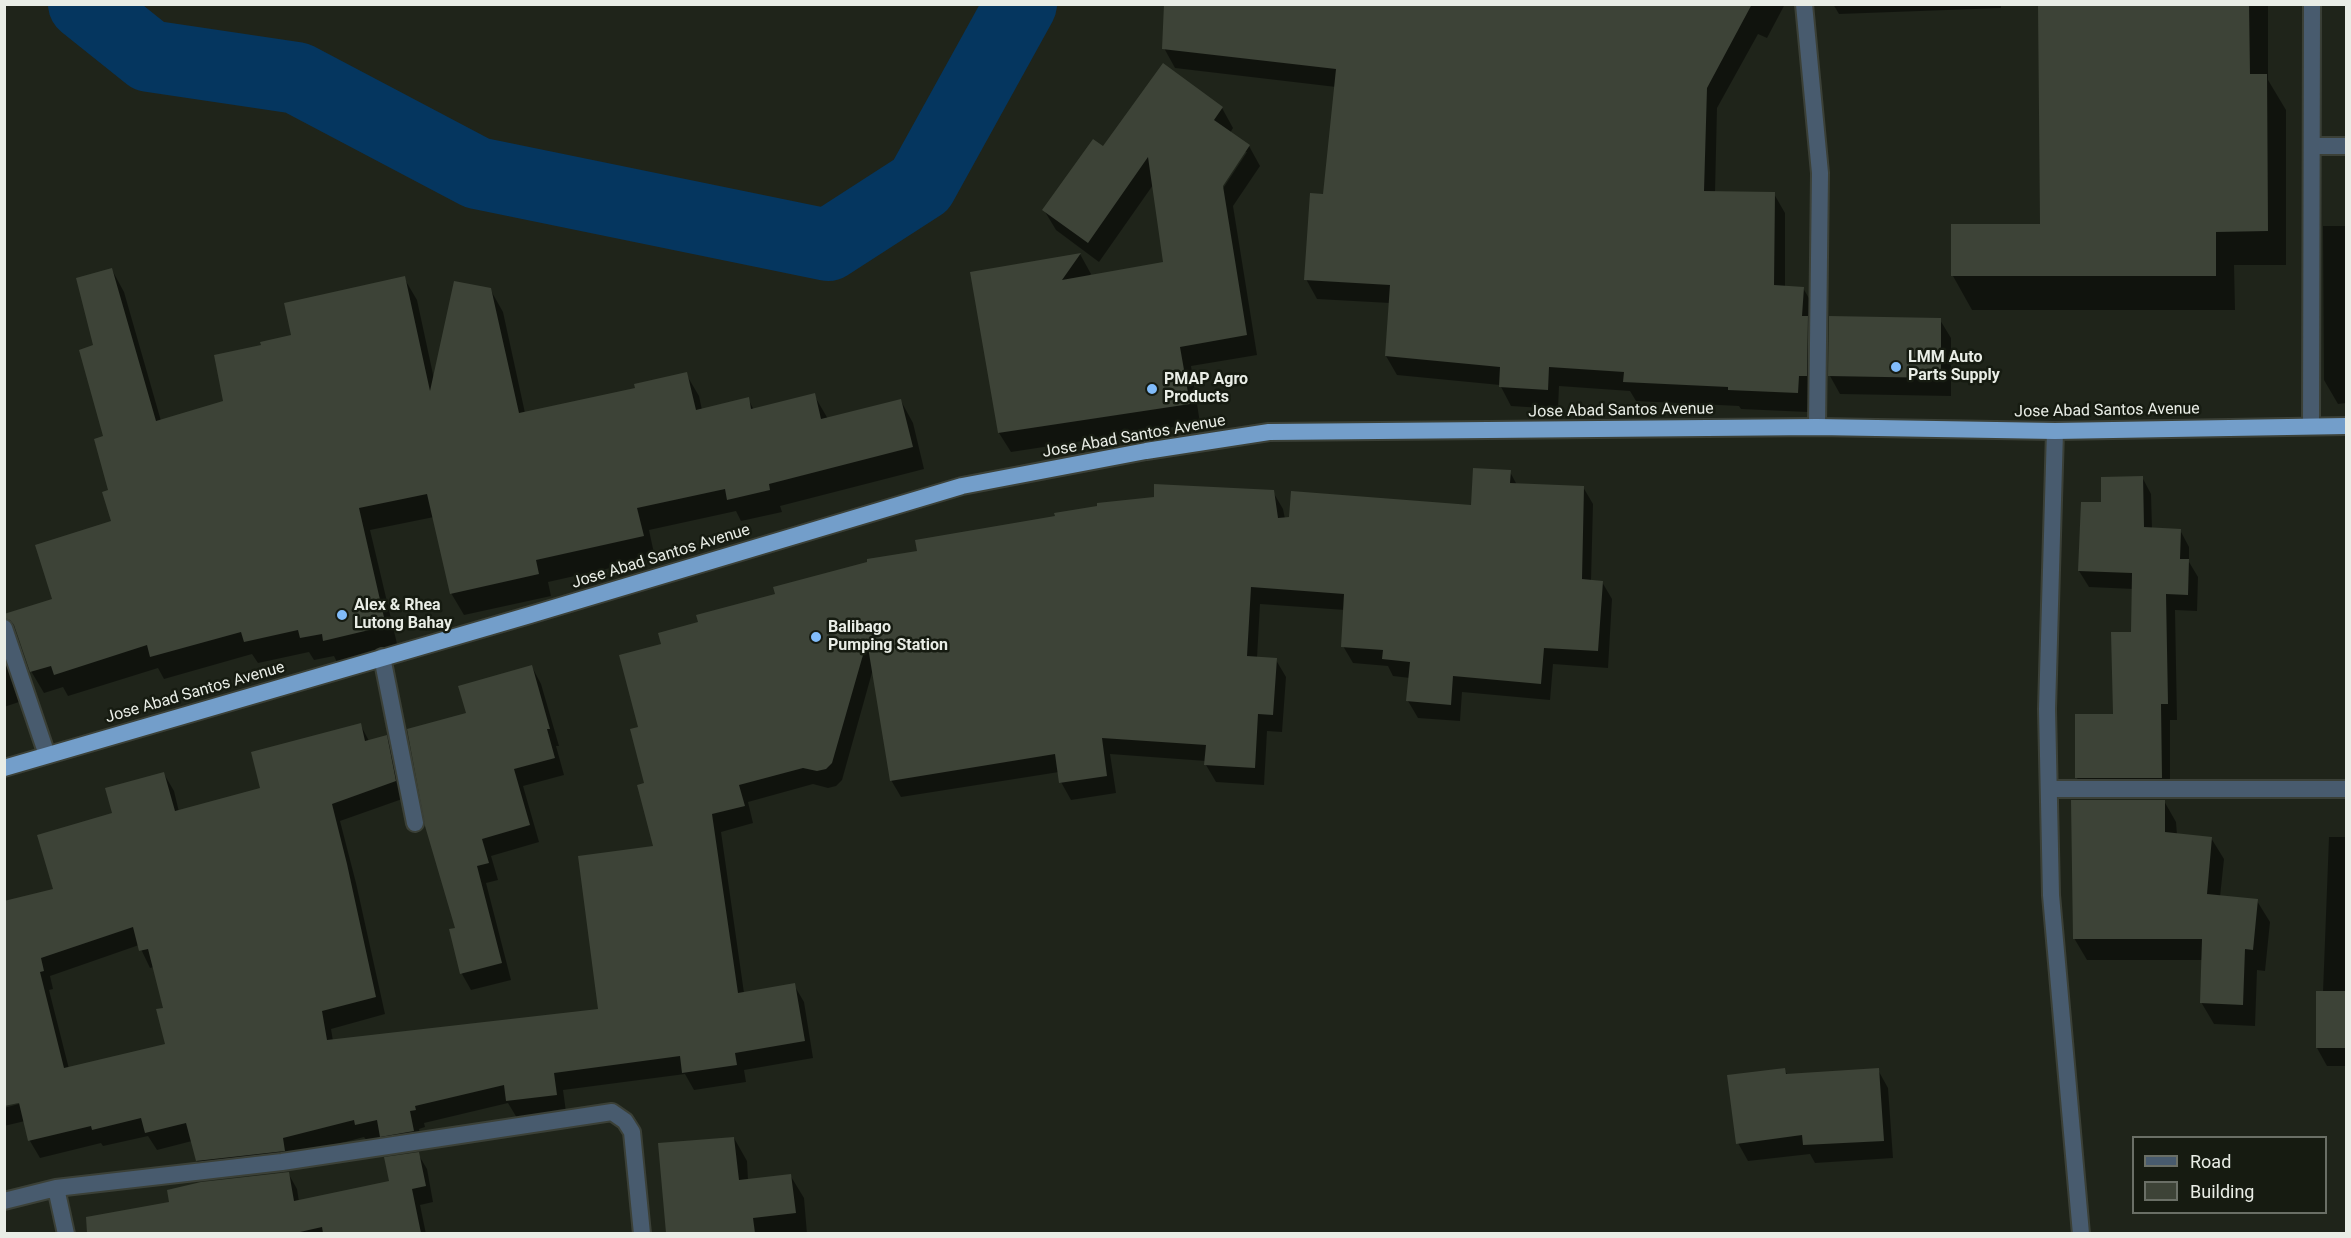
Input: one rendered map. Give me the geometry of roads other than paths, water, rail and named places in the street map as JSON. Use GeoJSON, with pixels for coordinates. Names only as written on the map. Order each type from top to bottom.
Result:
{"type":"FeatureCollection","features":[{"type":"Feature","properties":{"kind":"highway","name":"Jose Abad Santos Avenue"},"geometry":{"type":"LineString","coordinates":[[4,768],[962,486],[1146,451],[1269,432],[1817,427],[2055,431],[2346,426]]}},
{"type":"Feature","properties":{"kind":"street"},"geometry":{"type":"LineString","coordinates":[[1804,4],[1820,173],[1817,427]]}},
{"type":"Feature","properties":{"kind":"street"},"geometry":{"type":"LineString","coordinates":[[2311,426],[2312,4]]}},
{"type":"Feature","properties":{"kind":"street"},"geometry":{"type":"LineString","coordinates":[[2312,146],[2346,146]]}},
{"type":"Feature","properties":{"kind":"street"},"geometry":{"type":"LineString","coordinates":[[2055,431],[2047,709],[2052,895],[2081,1233]]}},
{"type":"Feature","properties":{"kind":"street"},"geometry":{"type":"LineString","coordinates":[[4,628],[47,755]]}},
{"type":"Feature","properties":{"kind":"street"},"geometry":{"type":"LineString","coordinates":[[382,657],[415,823]]}},
{"type":"Feature","properties":{"kind":"street"},"geometry":{"type":"LineString","coordinates":[[2050,789],[2346,789]]}},
{"type":"Feature","properties":{"kind":"street"},"geometry":{"type":"LineString","coordinates":[[4,1201],[57,1188],[282,1162],[612,1112],[625,1121],[632,1131],[642,1233]]}},
{"type":"Feature","properties":{"kind":"street"},"geometry":{"type":"LineString","coordinates":[[57,1188],[66,1233]]}},
{"type":"Feature","properties":{"kind":"waterway"},"geometry":{"type":"LineString","coordinates":[[84,4],[149,56],[297,78],[477,173],[828,245],[921,185],[1021,4]]}},
{"type":"Feature","properties":{"kind":"place","name":"LMM Auto Parts Supply"},"geometry":{"type":"Point","coordinates":[1896,367]}},
{"type":"Feature","properties":{"kind":"place","name":"PMAP Agro Products"},"geometry":{"type":"Point","coordinates":[1152,389]}},
{"type":"Feature","properties":{"kind":"place","name":"Alex & Rhea Lutong Bahay"},"geometry":{"type":"Point","coordinates":[342,615]}},
{"type":"Feature","properties":{"kind":"place","name":"Balibago Pumping Station"},"geometry":{"type":"Point","coordinates":[816,637]}}]}
